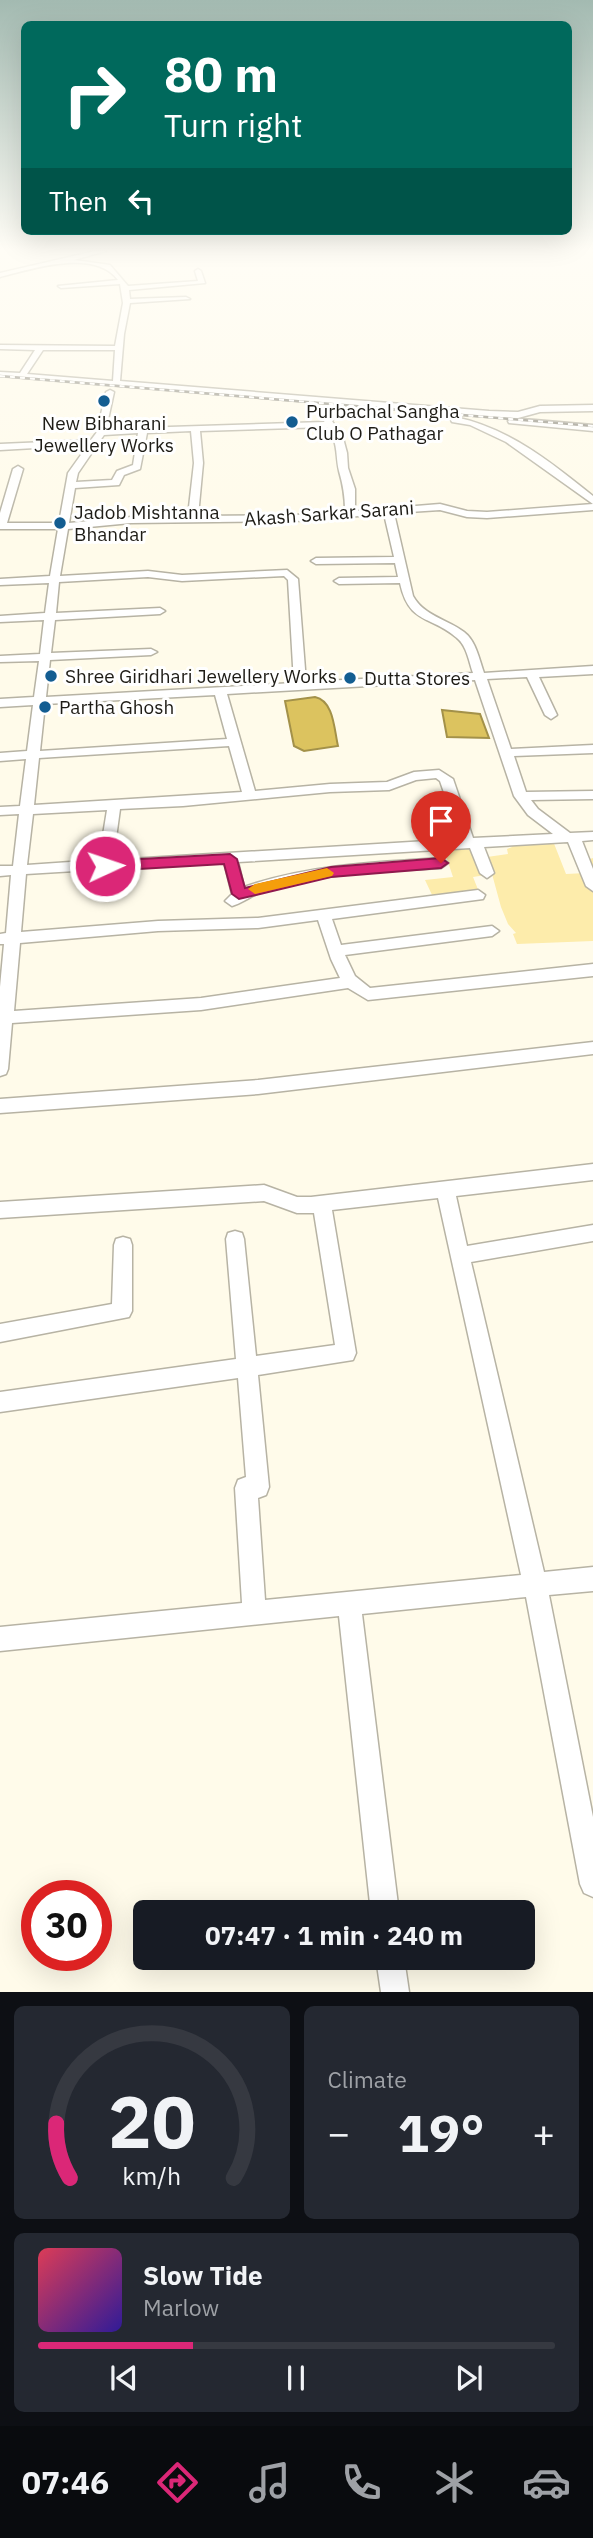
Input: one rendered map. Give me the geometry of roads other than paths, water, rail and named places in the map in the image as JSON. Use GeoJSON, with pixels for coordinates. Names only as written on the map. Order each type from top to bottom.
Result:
{"type":"FeatureCollection","features":[{"type":"Feature","properties":{"kind":"street"},"geometry":{"type":"LineString","coordinates":[[116,384],[121,362],[120,344]]}},
{"type":"Feature","properties":{"kind":"street"},"geometry":{"type":"LineString","coordinates":[[0,347],[119,348]]}},
{"type":"Feature","properties":{"kind":"street"},"geometry":{"type":"LineString","coordinates":[[22,376],[41,347]]}},
{"type":"Feature","properties":{"kind":"street"},"geometry":{"type":"LineString","coordinates":[[0,374],[593,428]]}},
{"type":"Feature","properties":{"kind":"street"},"geometry":{"type":"LineString","coordinates":[[0,1069],[7,938],[28,809],[54,580],[75,470],[98,437],[110,392]]}},
{"type":"Feature","properties":{"kind":"street"},"geometry":{"type":"LineString","coordinates":[[350,514],[350,489],[343,468],[339,438],[330,424],[331,412],[338,410],[458,416],[518,415],[540,409],[593,408]]}},
{"type":"Feature","properties":{"kind":"street"},"geometry":{"type":"LineString","coordinates":[[458,416],[551,466],[593,501]]}},
{"type":"Feature","properties":{"kind":"street"},"geometry":{"type":"LineString","coordinates":[[0,447],[143,432],[330,424]]}},
{"type":"Feature","properties":{"kind":"street"},"geometry":{"type":"LineString","coordinates":[[193,519],[199,462],[199,443],[195,430]]}},
{"type":"Feature","properties":{"kind":"street"},"geometry":{"type":"LineString","coordinates":[[71,485],[116,483],[120,473],[137,467],[143,432]]}},
{"type":"Feature","properties":{"kind":"street"},"geometry":{"type":"LineString","coordinates":[[0,526],[6,492],[18,469]]}},
{"type":"Feature","properties":{"kind":"street","name":"Akash Sarkar Sarani"},"geometry":{"type":"LineString","coordinates":[[0,526],[296,518],[440,507],[467,514],[487,515],[593,507]]}},
{"type":"Feature","properties":{"kind":"street"},"geometry":{"type":"LineString","coordinates":[[388,510],[404,580],[415,609],[465,639],[521,796],[533,812],[570,837],[593,886]]}},
{"type":"Feature","properties":{"kind":"street"},"geometry":{"type":"LineString","coordinates":[[316,561],[399,560]]}},
{"type":"Feature","properties":{"kind":"street"},"geometry":{"type":"LineString","coordinates":[[0,582],[148,574],[182,578],[287,573],[293,579],[300,685]]}},
{"type":"Feature","properties":{"kind":"street"},"geometry":{"type":"LineString","coordinates":[[339,580],[404,580]]}},
{"type":"Feature","properties":{"kind":"street"},"geometry":{"type":"LineString","coordinates":[[0,619],[160,611]]}},
{"type":"Feature","properties":{"kind":"street"},"geometry":{"type":"LineString","coordinates":[[0,659],[151,652]]}},
{"type":"Feature","properties":{"kind":"street"},"geometry":{"type":"LineString","coordinates":[[0,703],[593,670]]}},
{"type":"Feature","properties":{"kind":"street"},"geometry":{"type":"LineString","coordinates":[[531,673],[551,715]]}},
{"type":"Feature","properties":{"kind":"street"},"geometry":{"type":"LineString","coordinates":[[220,690],[249,795]]}},
{"type":"Feature","properties":{"kind":"street"},"geometry":{"type":"LineString","coordinates":[[0,757],[235,742]]}},
{"type":"Feature","properties":{"kind":"street"},"geometry":{"type":"LineString","coordinates":[[506,752],[593,749]]}},
{"type":"Feature","properties":{"kind":"street"},"geometry":{"type":"LineString","coordinates":[[0,811],[389,786],[409,776],[439,774],[446,779],[471,843],[487,873]]}},
{"type":"Feature","properties":{"kind":"street"},"geometry":{"type":"LineString","coordinates":[[521,796],[593,795]]}},
{"type":"Feature","properties":{"kind":"street"},"geometry":{"type":"LineString","coordinates":[[105,866],[114,805]]}},
{"type":"Feature","properties":{"kind":"street"},"geometry":{"type":"LineString","coordinates":[[0,872],[593,836]]}},
{"type":"Feature","properties":{"kind":"street"},"geometry":{"type":"LineString","coordinates":[[230,859],[235,898],[331,872],[441,863]]}},
{"type":"Feature","properties":{"kind":"street"},"geometry":{"type":"LineString","coordinates":[[7,938],[158,926],[258,923],[478,895]]}},
{"type":"Feature","properties":{"kind":"street"},"geometry":{"type":"LineString","coordinates":[[323,913],[349,982],[368,994],[381,995],[593,970]]}},
{"type":"Feature","properties":{"kind":"street"},"geometry":{"type":"LineString","coordinates":[[337,951],[492,932]]}},
{"type":"Feature","properties":{"kind":"street"},"geometry":{"type":"LineString","coordinates":[[3,1018],[201,1004],[349,982]]}},
{"type":"Feature","properties":{"kind":"street"},"geometry":{"type":"LineString","coordinates":[[0,1106],[258,1087],[593,1048]]}},
{"type":"Feature","properties":{"kind":"street"},"geometry":{"type":"LineString","coordinates":[[0,1210],[264,1193],[298,1205],[322,1204],[593,1172]]}},
{"type":"Feature","properties":{"kind":"street"},"geometry":{"type":"LineString","coordinates":[[445,1188],[535,1585],[593,1884]]}},
{"type":"Feature","properties":{"kind":"street"},"geometry":{"type":"LineString","coordinates":[[0,1402],[346,1353],[322,1204]]}},
{"type":"Feature","properties":{"kind":"street"},"geometry":{"type":"LineString","coordinates":[[462,1255],[593,1233]]}},
{"type":"Feature","properties":{"kind":"street"},"geometry":{"type":"LineString","coordinates":[[235,1239],[258,1486],[246,1488],[254,1613]]}},
{"type":"Feature","properties":{"kind":"street"},"geometry":{"type":"LineString","coordinates":[[0,1333],[122,1311],[123,1245]]}},
{"type":"Feature","properties":{"kind":"street"},"geometry":{"type":"LineString","coordinates":[[0,1639],[593,1579]]}},
{"type":"Feature","properties":{"kind":"street"},"geometry":{"type":"LineString","coordinates":[[349,1603],[383,1900]]}},
{"type":"Feature","properties":{"kind":"street"},"geometry":{"type":"LineString","coordinates":[[391,1970],[394,1992]]}},
{"type":"Feature","properties":{"kind":"railway"},"geometry":{"type":"LineString","coordinates":[[0,376],[593,426]]}},
{"type":"Feature","properties":{"kind":"place","name":"New Bibharani Jewellery Works"},"geometry":{"type":"Point","coordinates":[104,401]}},
{"type":"Feature","properties":{"kind":"place","name":"Purbachal Sangha Club O Pathagar"},"geometry":{"type":"Point","coordinates":[292,422]}},
{"type":"Feature","properties":{"kind":"place","name":"Jadob Mishtanna Bhandar"},"geometry":{"type":"Point","coordinates":[60,523]}},
{"type":"Feature","properties":{"kind":"place","name":"Shree Giridhari Jewellery Works"},"geometry":{"type":"Point","coordinates":[51,676]}},
{"type":"Feature","properties":{"kind":"place","name":"Dutta Stores"},"geometry":{"type":"Point","coordinates":[350,678]}},
{"type":"Feature","properties":{"kind":"place","name":"Partha Ghosh"},"geometry":{"type":"Point","coordinates":[45,707]}}]}
